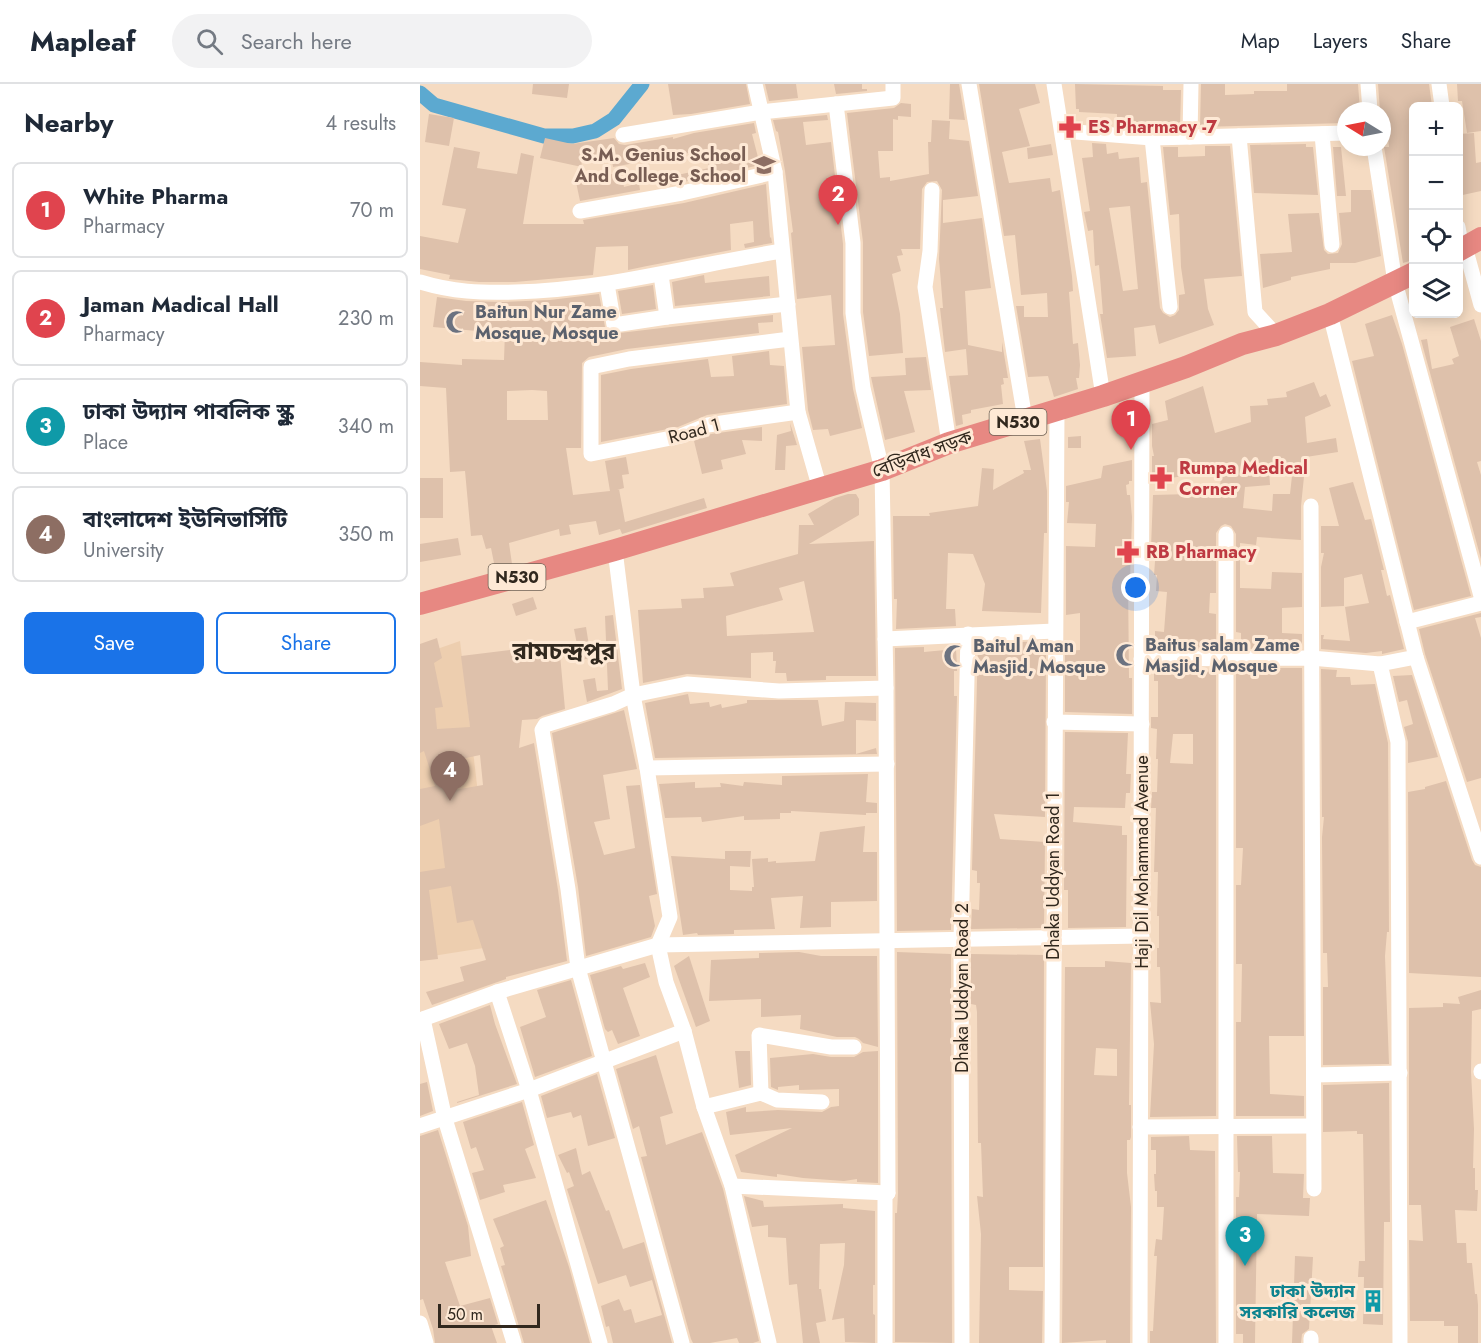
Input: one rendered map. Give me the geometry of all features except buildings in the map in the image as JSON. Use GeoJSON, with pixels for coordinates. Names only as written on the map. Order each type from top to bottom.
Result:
{"type":"FeatureCollection","features":[{"type":"Feature","properties":{"kind":"highway","name":"বেড়িবাধ সড়ক"},"geometry":{"type":"LineString","coordinates":[[420,604],[615,550],[882,470],[949,443],[1103,396],[1242,344],[1276,335],[1330,314],[1404,278]]}},
{"type":"Feature","properties":{"kind":"street"},"geometry":{"type":"LineString","coordinates":[[755,84],[775,172],[798,412],[820,489]]}},
{"type":"Feature","properties":{"kind":"street"},"geometry":{"type":"LineString","coordinates":[[623,135],[761,112],[893,98],[894,84]]}},
{"type":"Feature","properties":{"kind":"street"},"geometry":{"type":"LineString","coordinates":[[969,84],[1025,419]]}},
{"type":"Feature","properties":{"kind":"street"},"geometry":{"type":"LineString","coordinates":[[1054,84],[1103,396]]}},
{"type":"Feature","properties":{"kind":"street"},"geometry":{"type":"LineString","coordinates":[[1190,137],[1191,84]]}},
{"type":"Feature","properties":{"kind":"street"},"geometry":{"type":"LineString","coordinates":[[1368,84],[1369,102]]}},
{"type":"Feature","properties":{"kind":"street"},"geometry":{"type":"LineString","coordinates":[[1439,84],[1441,102]]}},
{"type":"Feature","properties":{"kind":"street"},"geometry":{"type":"LineString","coordinates":[[836,104],[853,243],[854,313],[861,377],[882,470],[888,940],[888,1193],[885,1193],[885,1343]]}},
{"type":"Feature","properties":{"kind":"street"},"geometry":{"type":"LineString","coordinates":[[1063,131],[1152,138],[1337,133]]}},
{"type":"Feature","properties":{"kind":"street"},"geometry":{"type":"LineString","coordinates":[[1322,134],[1332,245]]}},
{"type":"Feature","properties":{"kind":"street"},"geometry":{"type":"LineString","coordinates":[[1239,136],[1255,312],[1276,335]]}},
{"type":"Feature","properties":{"kind":"street"},"geometry":{"type":"LineString","coordinates":[[1152,138],[1170,307]]}},
{"type":"Feature","properties":{"kind":"street"},"geometry":{"type":"LineString","coordinates":[[1376,156],[1481,596]]}},
{"type":"Feature","properties":{"kind":"street"},"geometry":{"type":"LineString","coordinates":[[580,211],[682,193],[775,172]]}},
{"type":"Feature","properties":{"kind":"street"},"geometry":{"type":"LineString","coordinates":[[932,190],[930,251],[925,287],[949,443]]}},
{"type":"Feature","properties":{"kind":"street"},"geometry":{"type":"LineString","coordinates":[[1465,242],[1481,305]]}},
{"type":"Feature","properties":{"kind":"street"},"geometry":{"type":"LineString","coordinates":[[420,282],[442,290],[490,293],[538,292],[608,284],[782,251]]}},
{"type":"Feature","properties":{"kind":"street"},"geometry":{"type":"LineString","coordinates":[[661,275],[668,317]]}},
{"type":"Feature","properties":{"kind":"street"},"geometry":{"type":"LineString","coordinates":[[608,284],[614,325],[788,304]]}},
{"type":"Feature","properties":{"kind":"street"},"geometry":{"type":"LineString","coordinates":[[1330,314],[1416,657],[1481,857]]}},
{"type":"Feature","properties":{"kind":"street","name":"Road 1"},"geometry":{"type":"LineString","coordinates":[[790,339],[629,359],[591,367],[591,454],[681,436],[708,425],[798,412]]}},
{"type":"Feature","properties":{"kind":"street","name":"Haji Dil Mohammad Avenue"},"geometry":{"type":"LineString","coordinates":[[1140,1343],[1142,381]]}},
{"type":"Feature","properties":{"kind":"street","name":"Dhaka Uddyan Road 1"},"geometry":{"type":"LineString","coordinates":[[1052,1343],[1052,939],[1057,410]]}},
{"type":"Feature","properties":{"kind":"street"},"geometry":{"type":"LineString","coordinates":[[1311,506],[1314,1189]]}},
{"type":"Feature","properties":{"kind":"street"},"geometry":{"type":"LineString","coordinates":[[1226,534],[1226,1343]]}},
{"type":"Feature","properties":{"kind":"street"},"geometry":{"type":"LineString","coordinates":[[615,550],[633,695],[647,768],[670,917],[658,945],[666,982],[684,1031],[704,1107],[732,1186],[769,1343]]}},
{"type":"Feature","properties":{"kind":"street"},"geometry":{"type":"LineString","coordinates":[[1407,622],[1481,603]]}},
{"type":"Feature","properties":{"kind":"street"},"geometry":{"type":"LineString","coordinates":[[885,639],[1055,631]]}},
{"type":"Feature","properties":{"kind":"street","name":"Dhaka Uddyan Road 2"},"geometry":{"type":"LineString","coordinates":[[962,1343],[961,940],[968,634]]}},
{"type":"Feature","properties":{"kind":"street"},"geometry":{"type":"LineString","coordinates":[[1141,659],[1311,658],[1380,664],[1416,657]]}},
{"type":"Feature","properties":{"kind":"street"},"geometry":{"type":"LineString","coordinates":[[1380,664],[1398,742],[1400,1343]]}},
{"type":"Feature","properties":{"kind":"street"},"geometry":{"type":"LineString","coordinates":[[682,1343],[578,968],[565,867],[542,730],[545,725],[613,705],[633,695],[687,684],[779,691],[886,688]]}},
{"type":"Feature","properties":{"kind":"street"},"geometry":{"type":"LineString","coordinates":[[1054,722],[1142,724]]}},
{"type":"Feature","properties":{"kind":"street"},"geometry":{"type":"LineString","coordinates":[[647,768],[886,764]]}},
{"type":"Feature","properties":{"kind":"street"},"geometry":{"type":"LineString","coordinates":[[514,1343],[445,1119],[422,1020],[497,992],[658,945],[1142,936]]}},
{"type":"Feature","properties":{"kind":"street"},"geometry":{"type":"LineString","coordinates":[[497,992],[529,1090],[600,1343]]}},
{"type":"Feature","properties":{"kind":"street"},"geometry":{"type":"LineString","coordinates":[[420,1126],[529,1090],[684,1031]]}},
{"type":"Feature","properties":{"kind":"street"},"geometry":{"type":"LineString","coordinates":[[761,1093],[759,1035],[831,1047],[854,1047]]}},
{"type":"Feature","properties":{"kind":"street"},"geometry":{"type":"LineString","coordinates":[[1314,1074],[1400,1073]]}},
{"type":"Feature","properties":{"kind":"street"},"geometry":{"type":"LineString","coordinates":[[704,1107],[761,1093],[777,1100],[822,1102]]}},
{"type":"Feature","properties":{"kind":"street"},"geometry":{"type":"LineString","coordinates":[[1140,1126],[1313,1126]]}},
{"type":"Feature","properties":{"kind":"street"},"geometry":{"type":"LineString","coordinates":[[732,1186],[888,1193]]}},
{"type":"Feature","properties":{"kind":"street"},"geometry":{"type":"LineString","coordinates":[[420,1323],[426,1343]]}},
{"type":"Feature","properties":{"kind":"shaded area"},"geometry":{"type":"Polygon","coordinates":[[[460,641],[496,946],[420,958],[420,655],[460,641]]]}},
{"type":"Feature","properties":{"kind":"waterway"},"geometry":{"type":"LineString","coordinates":[[420,93],[434,105],[544,136],[573,136],[595,131],[614,119],[642,84]]}},
{"type":"Feature","properties":{"kind":"place","name":"ES Pharmacy -7"},"geometry":{"type":"Point","coordinates":[1070,127]}},
{"type":"Feature","properties":{"kind":"place","name":"S.M. Genius School And College, School"},"geometry":{"type":"Point","coordinates":[764,165]}},
{"type":"Feature","properties":{"kind":"place","name":"Jaman Madical Hall"},"geometry":{"type":"Point","coordinates":[838,225]}},
{"type":"Feature","properties":{"kind":"place","name":"Baitun Nur Zame Mosque, Mosque"},"geometry":{"type":"Point","coordinates":[457,322]}},
{"type":"Feature","properties":{"kind":"place","name":"White Pharma"},"geometry":{"type":"Point","coordinates":[1131,450]}},
{"type":"Feature","properties":{"kind":"place","name":"Rumpa Medical Corner"},"geometry":{"type":"Point","coordinates":[1161,478]}},
{"type":"Feature","properties":{"kind":"place","name":"RB Pharmacy"},"geometry":{"type":"Point","coordinates":[1128,552]}},
{"type":"Feature","properties":{"kind":"place","name":"Baitus salam Zame Masjid, Mosque"},"geometry":{"type":"Point","coordinates":[1127,655]}},
{"type":"Feature","properties":{"kind":"place","name":"Baitul Aman Masjid, Mosque"},"geometry":{"type":"Point","coordinates":[955,656]}},
{"type":"Feature","properties":{"kind":"place","name":"বাংলাদেশ ইউনিভার্সিটি"},"geometry":{"type":"Point","coordinates":[450,801]}},
{"type":"Feature","properties":{"kind":"place","name":"ঢাকা উদ্যান পাবলিক স্কুল"},"geometry":{"type":"Point","coordinates":[1245,1266]}},
{"type":"Feature","properties":{"kind":"place","name":"ঢাকা উদ্যান সরকারি কলেজ"},"geometry":{"type":"Point","coordinates":[1373,1301]}},
{"type":"Feature","properties":{"kind":"district","name":"রামচন্দ্রপুর"},"geometry":{"type":"Point","coordinates":[564,651]}}]}
